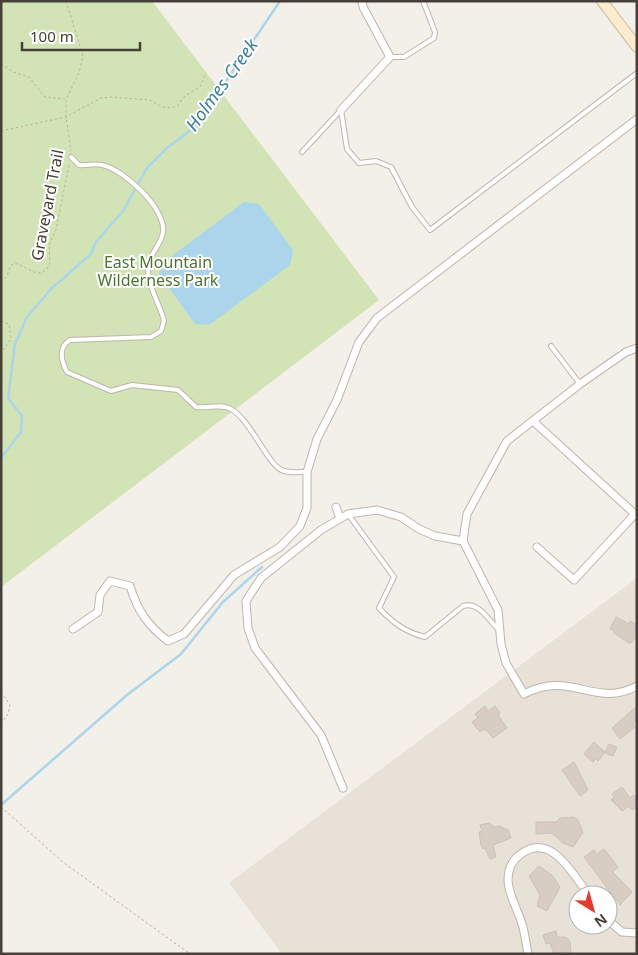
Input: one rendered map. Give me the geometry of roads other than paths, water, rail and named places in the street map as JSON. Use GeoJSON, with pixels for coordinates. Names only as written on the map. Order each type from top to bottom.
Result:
{"type":"FeatureCollection","features":[{"type":"Feature","properties":{"kind":"street"},"geometry":{"type":"LineString","coordinates":[[340,110],[390,57],[363,7],[362,1]]}},
{"type":"Feature","properties":{"kind":"street"},"geometry":{"type":"LineString","coordinates":[[602,1],[637,47]]}},
{"type":"Feature","properties":{"kind":"street"},"geometry":{"type":"LineString","coordinates":[[73,629],[98,612],[100,595],[110,581],[130,586],[136,607],[152,629],[168,642],[184,634],[234,575],[280,547],[300,526],[307,508],[307,472],[317,439],[337,400],[359,342],[377,318],[637,119]]}},
{"type":"Feature","properties":{"kind":"street"},"geometry":{"type":"LineString","coordinates":[[637,348],[626,352],[580,384],[507,441],[467,514],[463,541],[498,610],[506,663],[524,694],[540,687],[556,684],[571,685],[605,694],[620,693],[637,686]]}},
{"type":"Feature","properties":{"kind":"street"},"geometry":{"type":"LineString","coordinates":[[533,421],[636,515],[574,580],[537,547]]}},
{"type":"Feature","properties":{"kind":"street"},"geometry":{"type":"LineString","coordinates":[[336,507],[340,518]]}},
{"type":"Feature","properties":{"kind":"street"},"geometry":{"type":"LineString","coordinates":[[343,788],[321,735],[255,648],[248,628],[246,600],[261,578],[321,530],[348,514],[377,510],[401,517],[418,529],[435,536],[463,541]]}},
{"type":"Feature","properties":{"kind":"street"},"geometry":{"type":"LineString","coordinates":[[528,954],[522,925],[508,882],[513,860],[534,847],[551,849],[581,885]]}},
{"type":"Feature","properties":{"kind":"street"},"geometry":{"type":"LineString","coordinates":[[618,929],[622,932],[637,933]]}},
{"type":"Feature","properties":{"kind":"lane"},"geometry":{"type":"LineString","coordinates":[[390,57],[404,57],[434,38],[435,32],[423,1]]}},
{"type":"Feature","properties":{"kind":"lane"},"geometry":{"type":"LineString","coordinates":[[340,110],[347,149],[358,163],[376,161],[391,167],[412,208],[430,230],[637,73]]}},
{"type":"Feature","properties":{"kind":"lane"},"geometry":{"type":"LineString","coordinates":[[302,152],[340,110]]}},
{"type":"Feature","properties":{"kind":"lane"},"geometry":{"type":"LineString","coordinates":[[71,157],[79,165],[101,165],[113,169],[131,181],[158,212],[162,220],[162,234],[149,260],[148,271],[150,287],[164,322],[161,331],[151,336],[70,340],[66,343],[61,353],[67,372],[112,391],[132,385],[174,389],[184,392],[196,407],[223,406],[231,408],[256,435],[276,467],[283,471],[307,472]]}},
{"type":"Feature","properties":{"kind":"lane"},"geometry":{"type":"LineString","coordinates":[[552,346],[580,384]]}},
{"type":"Feature","properties":{"kind":"lane"},"geometry":{"type":"LineString","coordinates":[[348,514],[394,577],[379,608],[393,623],[413,634],[425,637],[463,606],[470,604],[475,605],[501,631]]}},
{"type":"Feature","properties":{"kind":"water"},"geometry":{"type":"Polygon","coordinates":[[[244,202],[259,204],[293,250],[290,265],[209,325],[195,324],[159,274],[161,264],[244,202]]]}},
{"type":"Feature","properties":{"kind":"waterway","name":"Holmes Creek"},"geometry":{"type":"LineString","coordinates":[[1,458],[21,432],[22,416],[8,398],[15,344],[27,317],[51,289],[91,254],[96,242],[123,211],[147,168],[167,148],[196,126],[280,1]]}},
{"type":"Feature","properties":{"kind":"waterway"},"geometry":{"type":"LineString","coordinates":[[1,805],[127,695],[181,654],[223,602],[262,567]]}},
{"type":"Feature","properties":{"kind":"park label","name":"East Mountain Wilderness Park"},"geometry":{"type":"Point","coordinates":[158,271]}}]}
